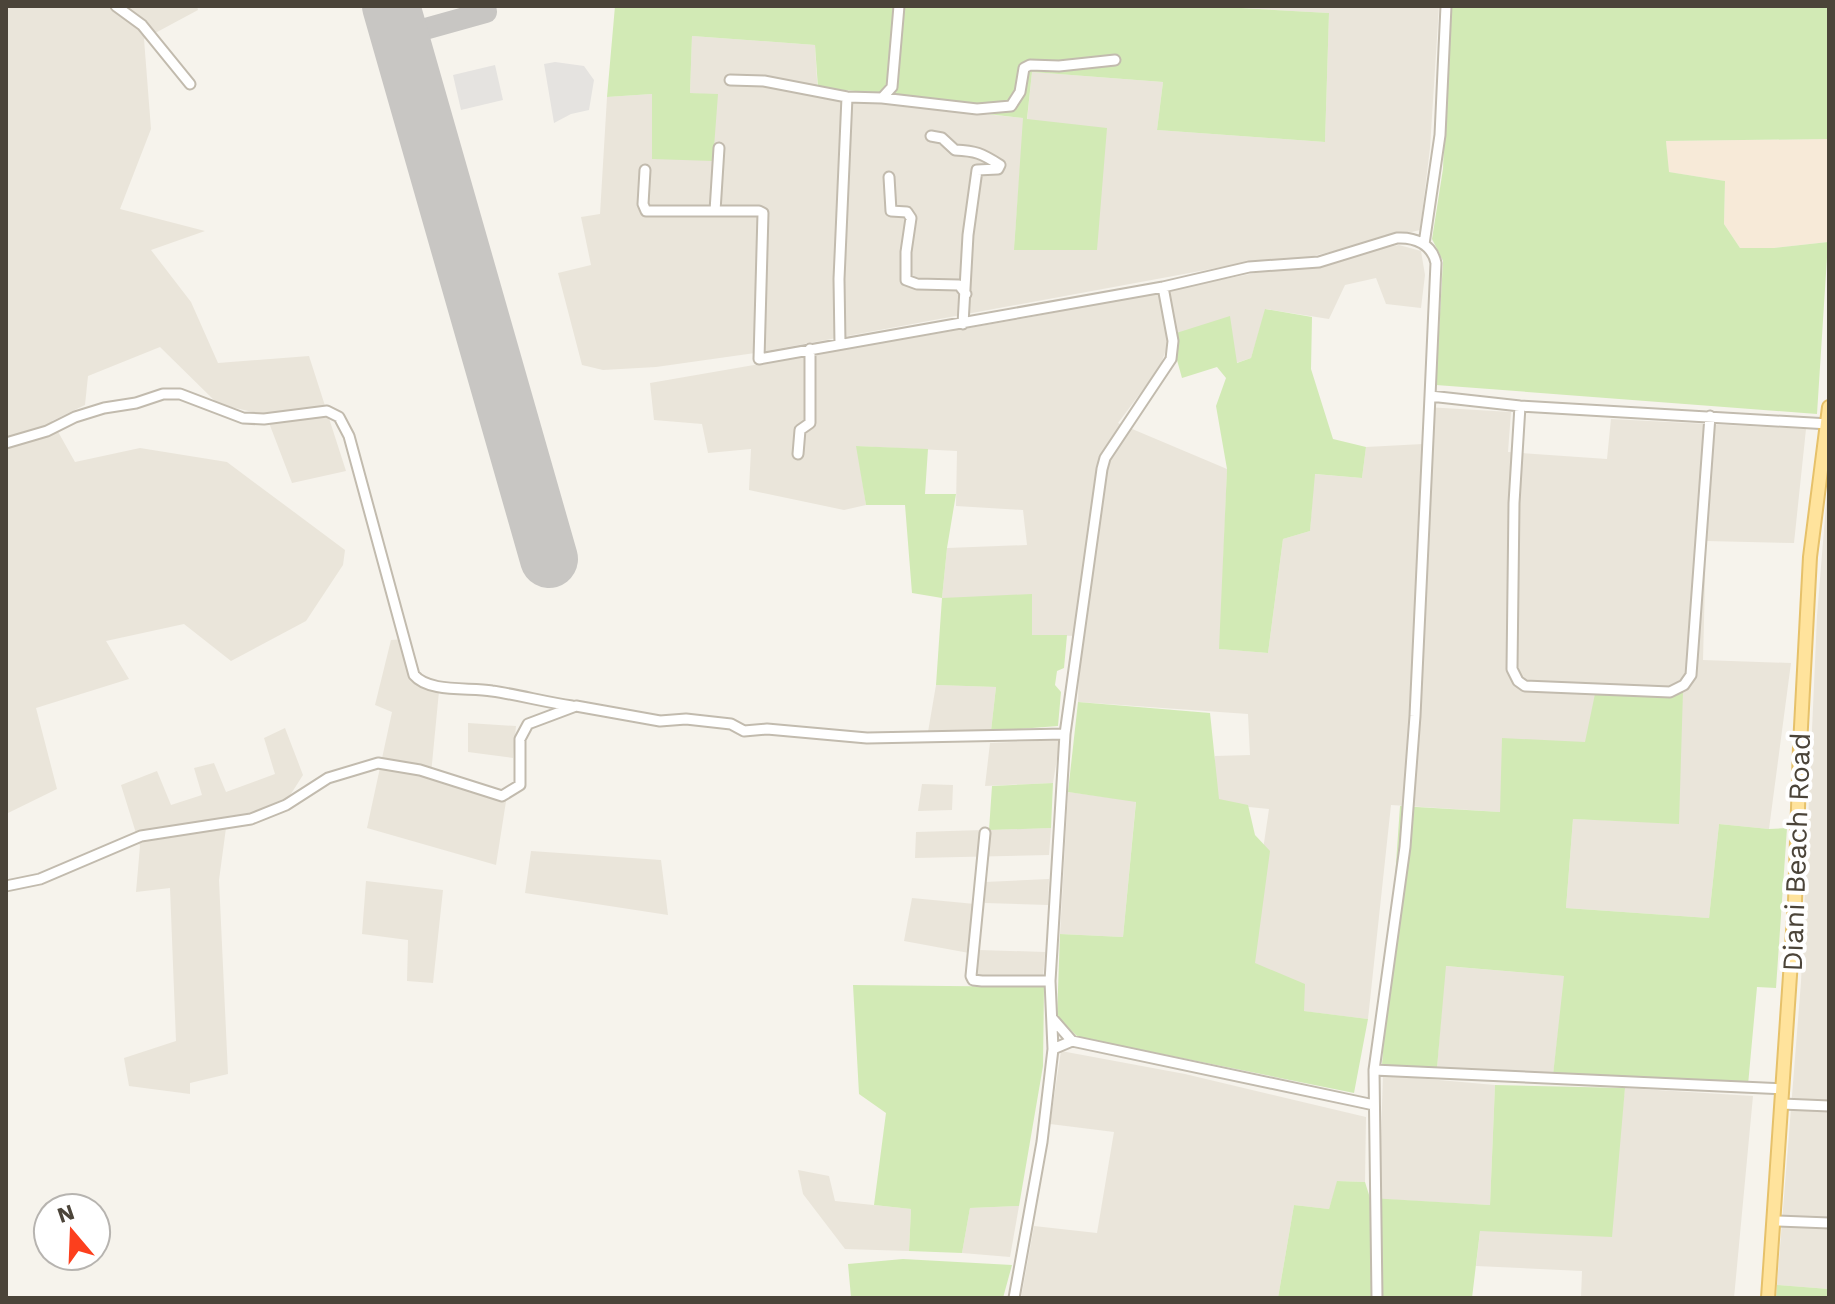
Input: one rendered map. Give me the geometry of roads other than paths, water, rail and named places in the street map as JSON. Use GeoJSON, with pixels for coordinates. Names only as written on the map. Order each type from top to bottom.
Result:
{"type":"FeatureCollection","features":[{"type":"Feature","properties":{"kind":"main road","name":"Diani Beach Road"},"geometry":{"type":"LineString","coordinates":[[1768,1298],[1795,902],[1810,557],[1829,407]]}},
{"type":"Feature","properties":{"kind":"street"},"geometry":{"type":"LineString","coordinates":[[116,6],[142,25],[190,84]]}},
{"type":"Feature","properties":{"kind":"street"},"geometry":{"type":"LineString","coordinates":[[882,98],[892,87],[899,6]]}},
{"type":"Feature","properties":{"kind":"street"},"geometry":{"type":"LineString","coordinates":[[1424,244],[1440,135],[1446,6]]}},
{"type":"Feature","properties":{"kind":"street"},"geometry":{"type":"LineString","coordinates":[[730,80],[764,81],[847,97],[977,109],[1011,106],[1020,92],[1024,68],[1030,65],[1059,66],[1115,60]]}},
{"type":"Feature","properties":{"kind":"street"},"geometry":{"type":"LineString","coordinates":[[840,344],[839,279],[847,97]]}},
{"type":"Feature","properties":{"kind":"street"},"geometry":{"type":"LineString","coordinates":[[931,136],[942,138],[955,150],[968,149],[982,153],[1000,165],[998,169],[977,170],[971,201],[963,324]]}},
{"type":"Feature","properties":{"kind":"street"},"geometry":{"type":"LineString","coordinates":[[715,211],[719,148]]}},
{"type":"Feature","properties":{"kind":"street"},"geometry":{"type":"LineString","coordinates":[[645,170],[643,204],[646,211],[759,211],[763,215],[759,359],[1163,287],[1249,267],[1319,262],[1397,238],[1424,244],[1433,251],[1436,263],[1415,716],[1405,847],[1374,1070],[1377,1298]]}},
{"type":"Feature","properties":{"kind":"street"},"geometry":{"type":"LineString","coordinates":[[889,177],[891,211],[907,212],[911,218],[906,280],[917,284],[959,285],[966,294]]}},
{"type":"Feature","properties":{"kind":"street"},"geometry":{"type":"LineString","coordinates":[[1014,1298],[1042,1142],[1053,1049],[1050,981],[1065,734],[1102,469],[1105,458],[1164,370],[1173,351],[1163,287]]}},
{"type":"Feature","properties":{"kind":"street"},"geometry":{"type":"LineString","coordinates":[[798,454],[800,430],[810,423],[810,349]]}},
{"type":"Feature","properties":{"kind":"street"},"geometry":{"type":"LineString","coordinates":[[6,443],[47,431],[75,417],[163,394],[180,394],[243,418],[264,419],[327,411],[339,417],[349,436],[414,675],[425,683],[490,691],[660,721],[686,719],[731,724],[744,731],[767,729],[867,738],[1065,734]]}},
{"type":"Feature","properties":{"kind":"street"},"geometry":{"type":"LineString","coordinates":[[1430,396],[1520,406],[1828,424]]}},
{"type":"Feature","properties":{"kind":"street"},"geometry":{"type":"LineString","coordinates":[[1520,406],[1514,503],[1512,669],[1518,681],[1525,686],[1670,692],[1684,685],[1691,675],[1710,416]]}},
{"type":"Feature","properties":{"kind":"street"},"geometry":{"type":"LineString","coordinates":[[6,886],[40,879],[141,836],[251,819],[286,805],[328,778],[378,763],[420,770],[502,796],[520,785],[520,739],[528,724],[576,706]]}},
{"type":"Feature","properties":{"kind":"street"},"geometry":{"type":"LineString","coordinates":[[985,833],[971,976],[973,980],[982,981],[1050,981]]}},
{"type":"Feature","properties":{"kind":"street"},"geometry":{"type":"LineString","coordinates":[[1052,1018],[1072,1041]]}},
{"type":"Feature","properties":{"kind":"street"},"geometry":{"type":"LineString","coordinates":[[1053,1049],[1072,1041],[1374,1105]]}},
{"type":"Feature","properties":{"kind":"street"},"geometry":{"type":"LineString","coordinates":[[1374,1070],[1783,1089]]}},
{"type":"Feature","properties":{"kind":"street"},"geometry":{"type":"LineString","coordinates":[[1782,1104],[1829,1106]]}},
{"type":"Feature","properties":{"kind":"street"},"geometry":{"type":"LineString","coordinates":[[1775,1221],[1829,1223]]}}]}
